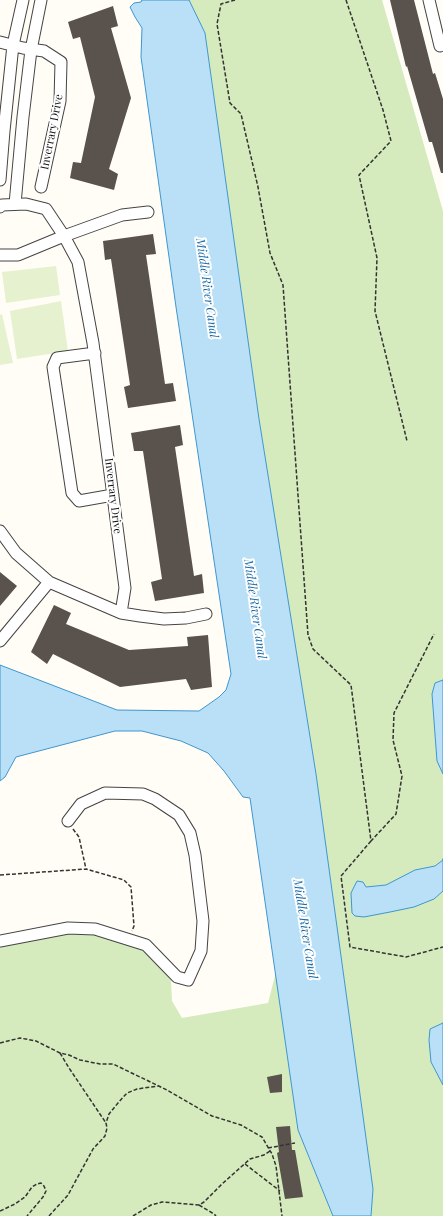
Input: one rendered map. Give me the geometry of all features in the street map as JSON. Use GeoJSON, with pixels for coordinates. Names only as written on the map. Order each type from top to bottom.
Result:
{"type":"FeatureCollection","features":[{"type":"Feature","properties":{"kind":"street"},"geometry":{"type":"LineString","coordinates":[[15,204],[23,117],[23,0]]}},
{"type":"Feature","properties":{"kind":"street"},"geometry":{"type":"LineString","coordinates":[[0,180],[3,116],[22,48],[41,0]]}},
{"type":"Feature","properties":{"kind":"street"},"geometry":{"type":"LineString","coordinates":[[429,0],[442,48]]}},
{"type":"Feature","properties":{"kind":"street"},"geometry":{"type":"LineString","coordinates":[[0,42],[22,48]]}},
{"type":"Feature","properties":{"kind":"street","name":"Inverrary Drive"},"geometry":{"type":"LineString","coordinates":[[22,48],[44,51],[62,62],[60,100],[41,187]]}},
{"type":"Feature","properties":{"kind":"street"},"geometry":{"type":"LineString","coordinates":[[3,116],[23,117]]}},
{"type":"Feature","properties":{"kind":"street","name":"Inverrary Drive"},"geometry":{"type":"LineString","coordinates":[[0,207],[2,205],[26,204],[46,209],[64,236],[78,262],[95,353],[125,588],[121,613]]}},
{"type":"Feature","properties":{"kind":"street"},"geometry":{"type":"LineString","coordinates":[[0,255],[18,255],[64,236],[122,215],[148,212]]}},
{"type":"Feature","properties":{"kind":"street"},"geometry":{"type":"LineString","coordinates":[[95,353],[58,358],[53,367],[72,493],[79,501],[113,495]]}},
{"type":"Feature","properties":{"kind":"street"},"geometry":{"type":"LineString","coordinates":[[0,531],[16,553],[49,582],[121,613],[164,619],[186,618],[206,614]]}},
{"type":"Feature","properties":{"kind":"street"},"geometry":{"type":"LineString","coordinates":[[0,641],[49,582]]}},
{"type":"Feature","properties":{"kind":"street"},"geometry":{"type":"LineString","coordinates":[[0,940],[68,928],[95,929],[146,946],[177,977],[188,980],[201,950],[203,921],[195,855],[190,833],[179,815],[155,799],[143,794],[105,793],[80,804],[68,821]]}},
{"type":"Feature","properties":{"kind":"path"},"geometry":{"type":"LineString","coordinates":[[235,0],[221,4],[217,24],[230,103],[242,114],[258,187],[270,253],[283,285],[308,635],[313,649],[351,685],[371,841]]}},
{"type":"Feature","properties":{"kind":"path"},"geometry":{"type":"LineString","coordinates":[[346,0],[383,110],[390,141],[359,176],[377,258],[375,311],[407,441]]}},
{"type":"Feature","properties":{"kind":"path"},"geometry":{"type":"LineString","coordinates":[[434,634],[394,713],[393,740],[402,776],[396,814],[342,876],[350,947],[406,956],[443,947]]}},
{"type":"Feature","properties":{"kind":"path"},"geometry":{"type":"LineString","coordinates":[[68,821],[79,837],[86,869]]}},
{"type":"Feature","properties":{"kind":"path"},"geometry":{"type":"LineString","coordinates":[[0,875],[86,869],[124,880],[131,887],[134,926],[128,940]]}},
{"type":"Feature","properties":{"kind":"path"},"geometry":{"type":"LineString","coordinates":[[0,1043],[20,1038],[31,1040],[80,1060],[100,1064],[112,1064],[134,1073],[212,1116],[241,1126],[262,1137],[276,1166],[282,1216]]}},
{"type":"Feature","properties":{"kind":"path"},"geometry":{"type":"LineString","coordinates":[[60,1053],[106,1123]]}},
{"type":"Feature","properties":{"kind":"path"},"geometry":{"type":"LineString","coordinates":[[49,1216],[68,1195],[93,1149],[105,1136],[107,1128],[106,1123],[109,1114],[127,1093],[137,1089],[158,1086]]}},
{"type":"Feature","properties":{"kind":"path"},"geometry":{"type":"LineString","coordinates":[[268,1148],[295,1143]]}},
{"type":"Feature","properties":{"kind":"path"},"geometry":{"type":"LineString","coordinates":[[199,1205],[250,1159],[264,1155],[270,1151]]}},
{"type":"Feature","properties":{"kind":"path"},"geometry":{"type":"LineString","coordinates":[[245,1164],[280,1191]]}},
{"type":"Feature","properties":{"kind":"path"},"geometry":{"type":"LineString","coordinates":[[0,1211],[15,1204],[25,1196],[32,1187],[41,1183],[46,1191],[43,1197],[26,1216]]}},
{"type":"Feature","properties":{"kind":"path"},"geometry":{"type":"LineString","coordinates":[[133,1216],[151,1205],[162,1202],[199,1205],[216,1216]]}},
{"type":"Feature","properties":{"kind":"green space"},"geometry":{"type":"Polygon","coordinates":[[[189,0],[382,0],[443,211],[443,1216],[371,1216],[373,1189],[316,774],[259,419],[205,33],[189,0]]]}},
{"type":"Feature","properties":{"kind":"green space"},"geometry":{"type":"Polygon","coordinates":[[[56,266],[60,295],[6,303],[2,272],[56,266]]]}},
{"type":"Feature","properties":{"kind":"green space"},"geometry":{"type":"Polygon","coordinates":[[[61,301],[68,351],[17,359],[10,311],[61,301]]]}},
{"type":"Feature","properties":{"kind":"green space"},"geometry":{"type":"Polygon","coordinates":[[[2,314],[13,363],[0,365],[0,315],[2,314]]]}},
{"type":"Feature","properties":{"kind":"green space"},"geometry":{"type":"Polygon","coordinates":[[[68,928],[146,945],[171,981],[172,1001],[182,1018],[268,1003],[276,972],[298,1130],[333,1216],[0,1216],[0,941],[68,928]]]}},
{"type":"Feature","properties":{"kind":"water","name":"Middle River Canal"},"geometry":{"type":"Polygon","coordinates":[[[142,0],[189,0],[205,33],[259,419],[316,774],[373,1189],[371,1216],[333,1216],[298,1130],[250,798],[243,797],[224,771],[208,753],[181,741],[142,731],[115,731],[16,757],[5,777],[0,781],[0,665],[117,710],[199,711],[219,697],[226,690],[231,674],[176,307],[141,57],[142,28],[130,7],[134,3],[141,2],[142,0]]]}},
{"type":"Feature","properties":{"kind":"water"},"geometry":{"type":"Polygon","coordinates":[[[443,680],[443,774],[437,761],[432,694],[435,683],[443,680]]]}},
{"type":"Feature","properties":{"kind":"water"},"geometry":{"type":"Polygon","coordinates":[[[443,860],[443,891],[434,899],[414,907],[364,917],[355,916],[352,913],[351,893],[357,881],[363,882],[366,887],[386,885],[415,870],[435,866],[443,860]]]}},
{"type":"Feature","properties":{"kind":"water"},"geometry":{"type":"Polygon","coordinates":[[[443,1023],[443,1085],[431,1062],[429,1040],[430,1029],[443,1023]]]}},
{"type":"Feature","properties":{"kind":"building"},"geometry":{"type":"Polygon","coordinates":[[[390,0],[414,0],[433,74],[435,73],[443,99],[443,173],[441,173],[432,142],[429,142],[407,66],[406,67],[390,0]]]}},
{"type":"Feature","properties":{"kind":"building"},"geometry":{"type":"Polygon","coordinates":[[[113,6],[118,26],[111,28],[131,98],[109,169],[118,174],[114,190],[70,178],[73,162],[81,163],[95,97],[80,37],[73,39],[68,22],[113,6]]]}},
{"type":"Feature","properties":{"kind":"building"},"geometry":{"type":"Polygon","coordinates":[[[153,234],[156,254],[146,255],[165,384],[173,383],[176,401],[128,408],[124,387],[130,385],[111,259],[105,260],[103,241],[153,234]]]}},
{"type":"Feature","properties":{"kind":"building"},"geometry":{"type":"Polygon","coordinates":[[[180,425],[183,445],[175,447],[194,576],[202,574],[204,593],[155,601],[151,582],[162,579],[143,451],[134,451],[131,433],[180,425]]]}},
{"type":"Feature","properties":{"kind":"building"},"geometry":{"type":"Polygon","coordinates":[[[0,572],[17,586],[0,606],[0,572]]]}},
{"type":"Feature","properties":{"kind":"building"},"geometry":{"type":"Polygon","coordinates":[[[54,605],[71,613],[66,624],[129,650],[188,646],[187,637],[208,635],[212,687],[191,690],[186,679],[120,687],[53,654],[47,664],[31,652],[54,605]]]}},
{"type":"Feature","properties":{"kind":"building"},"geometry":{"type":"Polygon","coordinates":[[[282,1074],[282,1092],[270,1093],[267,1077],[282,1074]]]}},
{"type":"Feature","properties":{"kind":"building"},"geometry":{"type":"Polygon","coordinates":[[[290,1126],[292,1150],[295,1150],[303,1197],[285,1199],[277,1153],[279,1152],[276,1127],[290,1126]]]}}]}
